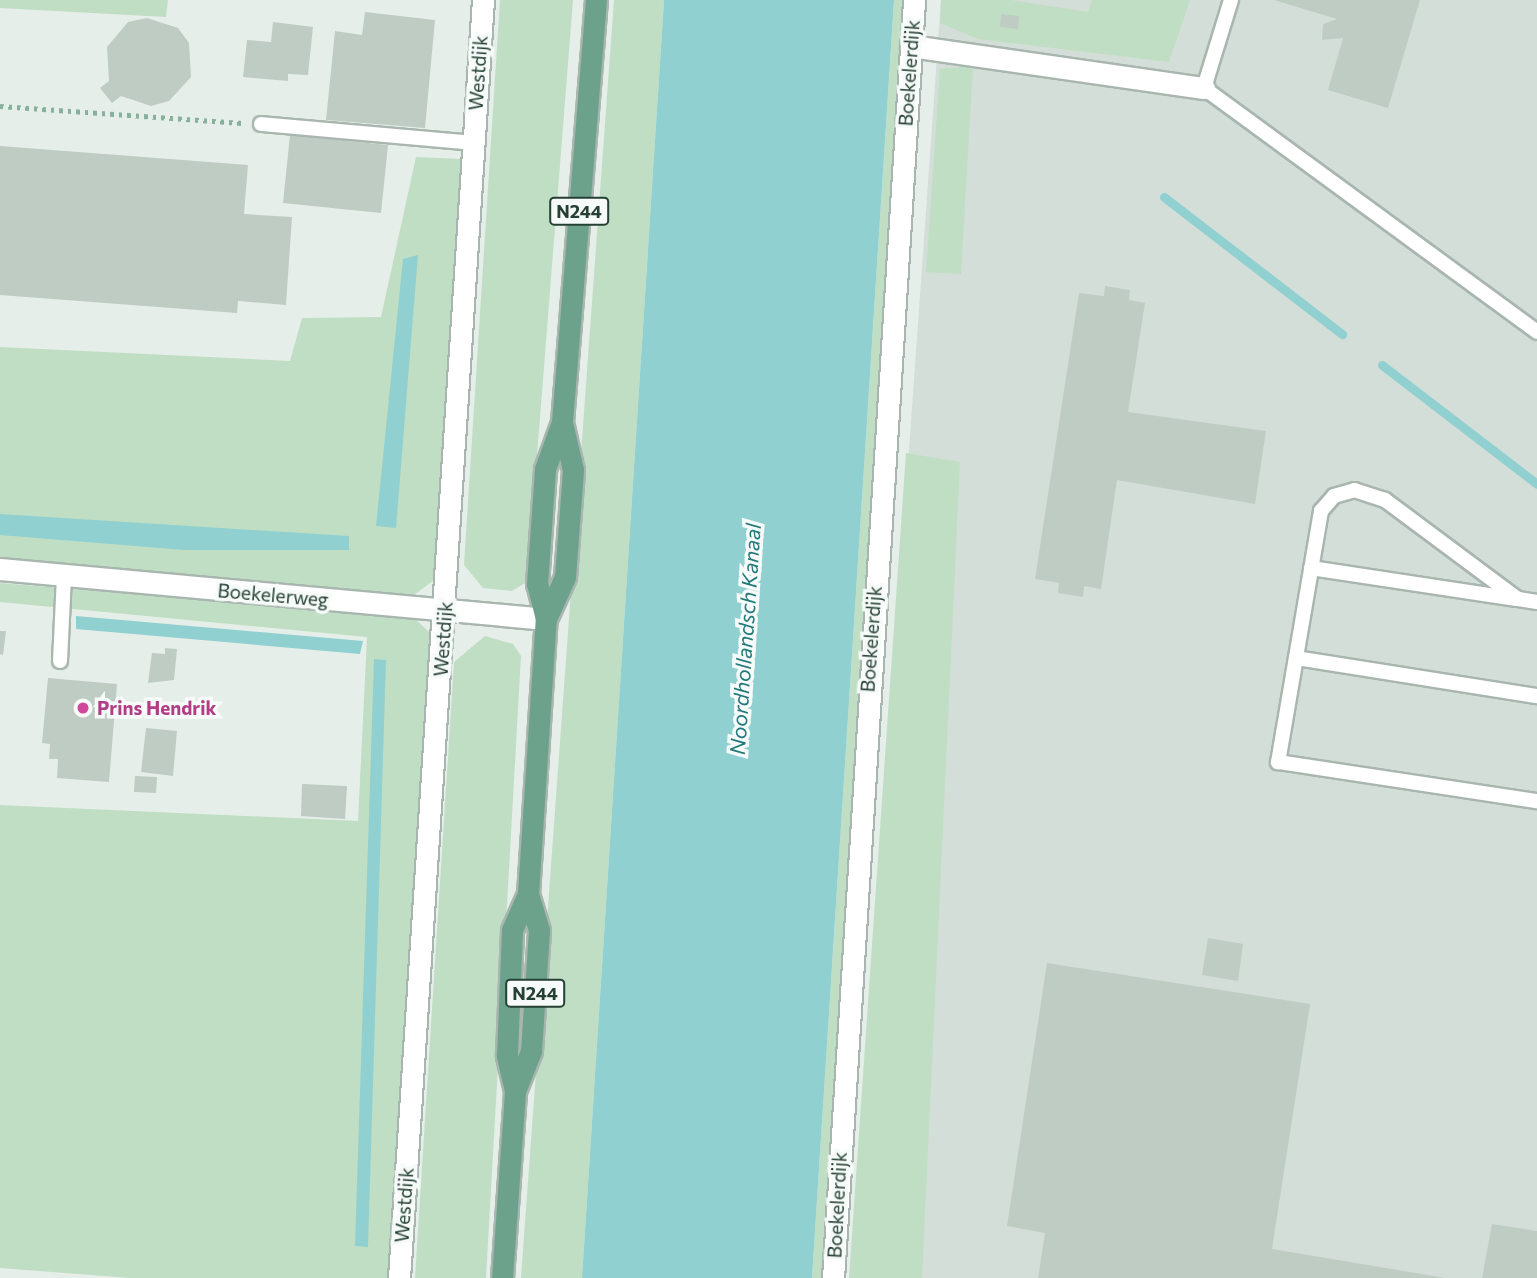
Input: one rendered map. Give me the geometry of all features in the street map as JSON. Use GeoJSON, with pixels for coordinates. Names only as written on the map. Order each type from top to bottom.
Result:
{"type":"FeatureCollection","features":[{"type":"Feature","properties":{"kind":"main road","name":"N244"},"geometry":{"type":"LineString","coordinates":[[502,1278],[515,1091],[531,1051],[539,930],[528,894],[546,619],[565,577],[573,470],[562,422],[596,0]]}},
{"type":"Feature","properties":{"kind":"street","name":"Westdijk"},"geometry":{"type":"LineString","coordinates":[[399,1278],[446,611],[483,0]]}},
{"type":"Feature","properties":{"kind":"street","name":"Boekelerdijk"},"geometry":{"type":"LineString","coordinates":[[833,1278],[914,0]]}},
{"type":"Feature","properties":{"kind":"street"},"geometry":{"type":"LineString","coordinates":[[911,46],[1204,88]]}},
{"type":"Feature","properties":{"kind":"street","name":"Boekelerweg"},"geometry":{"type":"LineString","coordinates":[[0,569],[546,619]]}},
{"type":"Feature","properties":{"kind":"lane"},"geometry":{"type":"LineString","coordinates":[[1231,0],[1204,88],[1537,332]]}},
{"type":"Feature","properties":{"kind":"lane"},"geometry":{"type":"LineString","coordinates":[[261,124],[474,143]]}},
{"type":"Feature","properties":{"kind":"lane"},"geometry":{"type":"LineString","coordinates":[[1518,599],[1385,500],[1355,490],[1334,496],[1321,511],[1278,762],[1537,801]]}},
{"type":"Feature","properties":{"kind":"lane"},"geometry":{"type":"LineString","coordinates":[[1311,568],[1537,603]]}},
{"type":"Feature","properties":{"kind":"lane"},"geometry":{"type":"LineString","coordinates":[[60,661],[64,575]]}},
{"type":"Feature","properties":{"kind":"lane"},"geometry":{"type":"LineString","coordinates":[[1296,658],[1537,696]]}},
{"type":"Feature","properties":{"kind":"path"},"geometry":{"type":"LineString","coordinates":[[0,106],[261,124]]}},
{"type":"Feature","properties":{"kind":"shaded area"},"geometry":{"type":"Polygon","coordinates":[[[941,0],[1537,0],[1537,1278],[850,1278],[941,0]]]}},
{"type":"Feature","properties":{"kind":"green space"},"geometry":{"type":"Polygon","coordinates":[[[0,0],[168,0],[166,17],[0,8],[0,0]]]}},
{"type":"Feature","properties":{"kind":"green space"},"geometry":{"type":"Polygon","coordinates":[[[500,0],[573,0],[527,582],[512,591],[483,588],[464,565],[500,0]]]}},
{"type":"Feature","properties":{"kind":"green space"},"geometry":{"type":"Polygon","coordinates":[[[614,0],[664,0],[582,1278],[521,1278],[614,0]]]}},
{"type":"Feature","properties":{"kind":"green space"},"geometry":{"type":"Polygon","coordinates":[[[894,0],[914,0],[840,1278],[812,1278],[894,0]]]}},
{"type":"Feature","properties":{"kind":"green space"},"geometry":{"type":"Polygon","coordinates":[[[941,0],[1011,0],[1088,12],[1092,0],[1190,0],[1169,62],[978,39],[940,23],[941,0]]]}},
{"type":"Feature","properties":{"kind":"green space"},"geometry":{"type":"Polygon","coordinates":[[[973,66],[961,274],[926,272],[940,69],[973,66]]]}},
{"type":"Feature","properties":{"kind":"green space"},"geometry":{"type":"Polygon","coordinates":[[[416,157],[462,159],[434,580],[414,595],[0,561],[0,347],[290,361],[302,318],[381,317],[416,157]]]}},
{"type":"Feature","properties":{"kind":"green space"},"geometry":{"type":"Polygon","coordinates":[[[906,453],[960,462],[922,1278],[849,1278],[906,453]]]}},
{"type":"Feature","properties":{"kind":"green space"},"geometry":{"type":"Polygon","coordinates":[[[0,583],[413,617],[430,633],[389,1278],[130,1278],[0,1268],[0,805],[358,821],[367,637],[0,602],[0,583]]]}},
{"type":"Feature","properties":{"kind":"green space"},"geometry":{"type":"Polygon","coordinates":[[[485,636],[513,644],[521,656],[486,1278],[415,1278],[454,662],[485,636]]]}},
{"type":"Feature","properties":{"kind":"water","name":"Noordhollandsch Kanaal"},"geometry":{"type":"Polygon","coordinates":[[[664,0],[894,0],[812,1278],[582,1278],[664,0]]]}},
{"type":"Feature","properties":{"kind":"water"},"geometry":{"type":"Polygon","coordinates":[[[418,255],[396,528],[376,526],[403,259],[418,255]]]}},
{"type":"Feature","properties":{"kind":"water"},"geometry":{"type":"Polygon","coordinates":[[[0,514],[349,536],[349,550],[184,550],[0,535],[0,514]]]}},
{"type":"Feature","properties":{"kind":"water"},"geometry":{"type":"Polygon","coordinates":[[[76,616],[363,641],[360,654],[76,629],[76,616]]]}},
{"type":"Feature","properties":{"kind":"water"},"geometry":{"type":"Polygon","coordinates":[[[374,659],[386,660],[368,1247],[355,1246],[374,659]]]}},
{"type":"Feature","properties":{"kind":"building"},"geometry":{"type":"Polygon","coordinates":[[[1274,0],[1420,0],[1388,108],[1328,90],[1343,38],[1322,40],[1323,24],[1337,19],[1274,0]]]}},
{"type":"Feature","properties":{"kind":"building"},"geometry":{"type":"Polygon","coordinates":[[[365,12],[435,20],[425,128],[326,120],[335,31],[362,35],[365,12]]]}},
{"type":"Feature","properties":{"kind":"building"},"geometry":{"type":"Polygon","coordinates":[[[1001,14],[1019,16],[1018,29],[1000,27],[1001,14]]]}},
{"type":"Feature","properties":{"kind":"building"},"geometry":{"type":"Polygon","coordinates":[[[147,18],[178,28],[189,43],[191,77],[169,101],[151,106],[121,96],[112,103],[100,88],[109,81],[107,47],[128,22],[147,18]]]}},
{"type":"Feature","properties":{"kind":"building"},"geometry":{"type":"Polygon","coordinates":[[[273,22],[313,27],[308,75],[288,74],[288,81],[243,77],[247,40],[271,42],[273,22]]]}},
{"type":"Feature","properties":{"kind":"building"},"geometry":{"type":"Polygon","coordinates":[[[290,135],[388,145],[381,213],[283,203],[290,135]]]}},
{"type":"Feature","properties":{"kind":"building"},"geometry":{"type":"Polygon","coordinates":[[[0,146],[248,165],[244,214],[292,217],[286,305],[238,301],[237,313],[0,295],[0,146]]]}},
{"type":"Feature","properties":{"kind":"building"},"geometry":{"type":"Polygon","coordinates":[[[1105,286],[1130,290],[1129,300],[1145,303],[1128,412],[1266,431],[1255,504],[1117,480],[1101,589],[1084,586],[1083,597],[1058,593],[1059,583],[1035,579],[1079,293],[1104,296],[1105,286]]]}},
{"type":"Feature","properties":{"kind":"building"},"geometry":{"type":"Polygon","coordinates":[[[0,631],[6,631],[3,655],[0,654],[0,631]]]}},
{"type":"Feature","properties":{"kind":"building"},"geometry":{"type":"Polygon","coordinates":[[[165,648],[177,649],[174,680],[148,683],[152,653],[165,654],[165,648]]]}},
{"type":"Feature","properties":{"kind":"building"},"geometry":{"type":"Polygon","coordinates":[[[48,678],[117,684],[109,782],[57,778],[58,759],[49,759],[50,744],[42,743],[48,678]]]}},
{"type":"Feature","properties":{"kind":"building"},"geometry":{"type":"Polygon","coordinates":[[[146,728],[177,731],[173,776],[141,772],[146,728]]]}},
{"type":"Feature","properties":{"kind":"building"},"geometry":{"type":"Polygon","coordinates":[[[135,776],[157,777],[156,793],[134,792],[135,776]]]}},
{"type":"Feature","properties":{"kind":"building"},"geometry":{"type":"Polygon","coordinates":[[[302,784],[347,786],[345,819],[301,816],[302,784]]]}},
{"type":"Feature","properties":{"kind":"building"},"geometry":{"type":"Polygon","coordinates":[[[1208,938],[1243,944],[1238,981],[1202,975],[1208,938]]]}},
{"type":"Feature","properties":{"kind":"building"},"geometry":{"type":"Polygon","coordinates":[[[1047,963],[1310,1004],[1272,1249],[1445,1278],[1038,1278],[1045,1233],[1007,1226],[1047,963]]]}},
{"type":"Feature","properties":{"kind":"building"},"geometry":{"type":"Polygon","coordinates":[[[1492,1224],[1537,1231],[1537,1278],[1482,1278],[1492,1224]]]}},
{"type":"Feature","properties":{"kind":"waterway"},"geometry":{"type":"LineString","coordinates":[[1164,197],[1342,334]]}},
{"type":"Feature","properties":{"kind":"waterway"},"geometry":{"type":"LineString","coordinates":[[1382,365],[1537,484]]}},
{"type":"Feature","properties":{"kind":"place","name":"Prins Hendrik"},"geometry":{"type":"Point","coordinates":[83,708]}}]}
